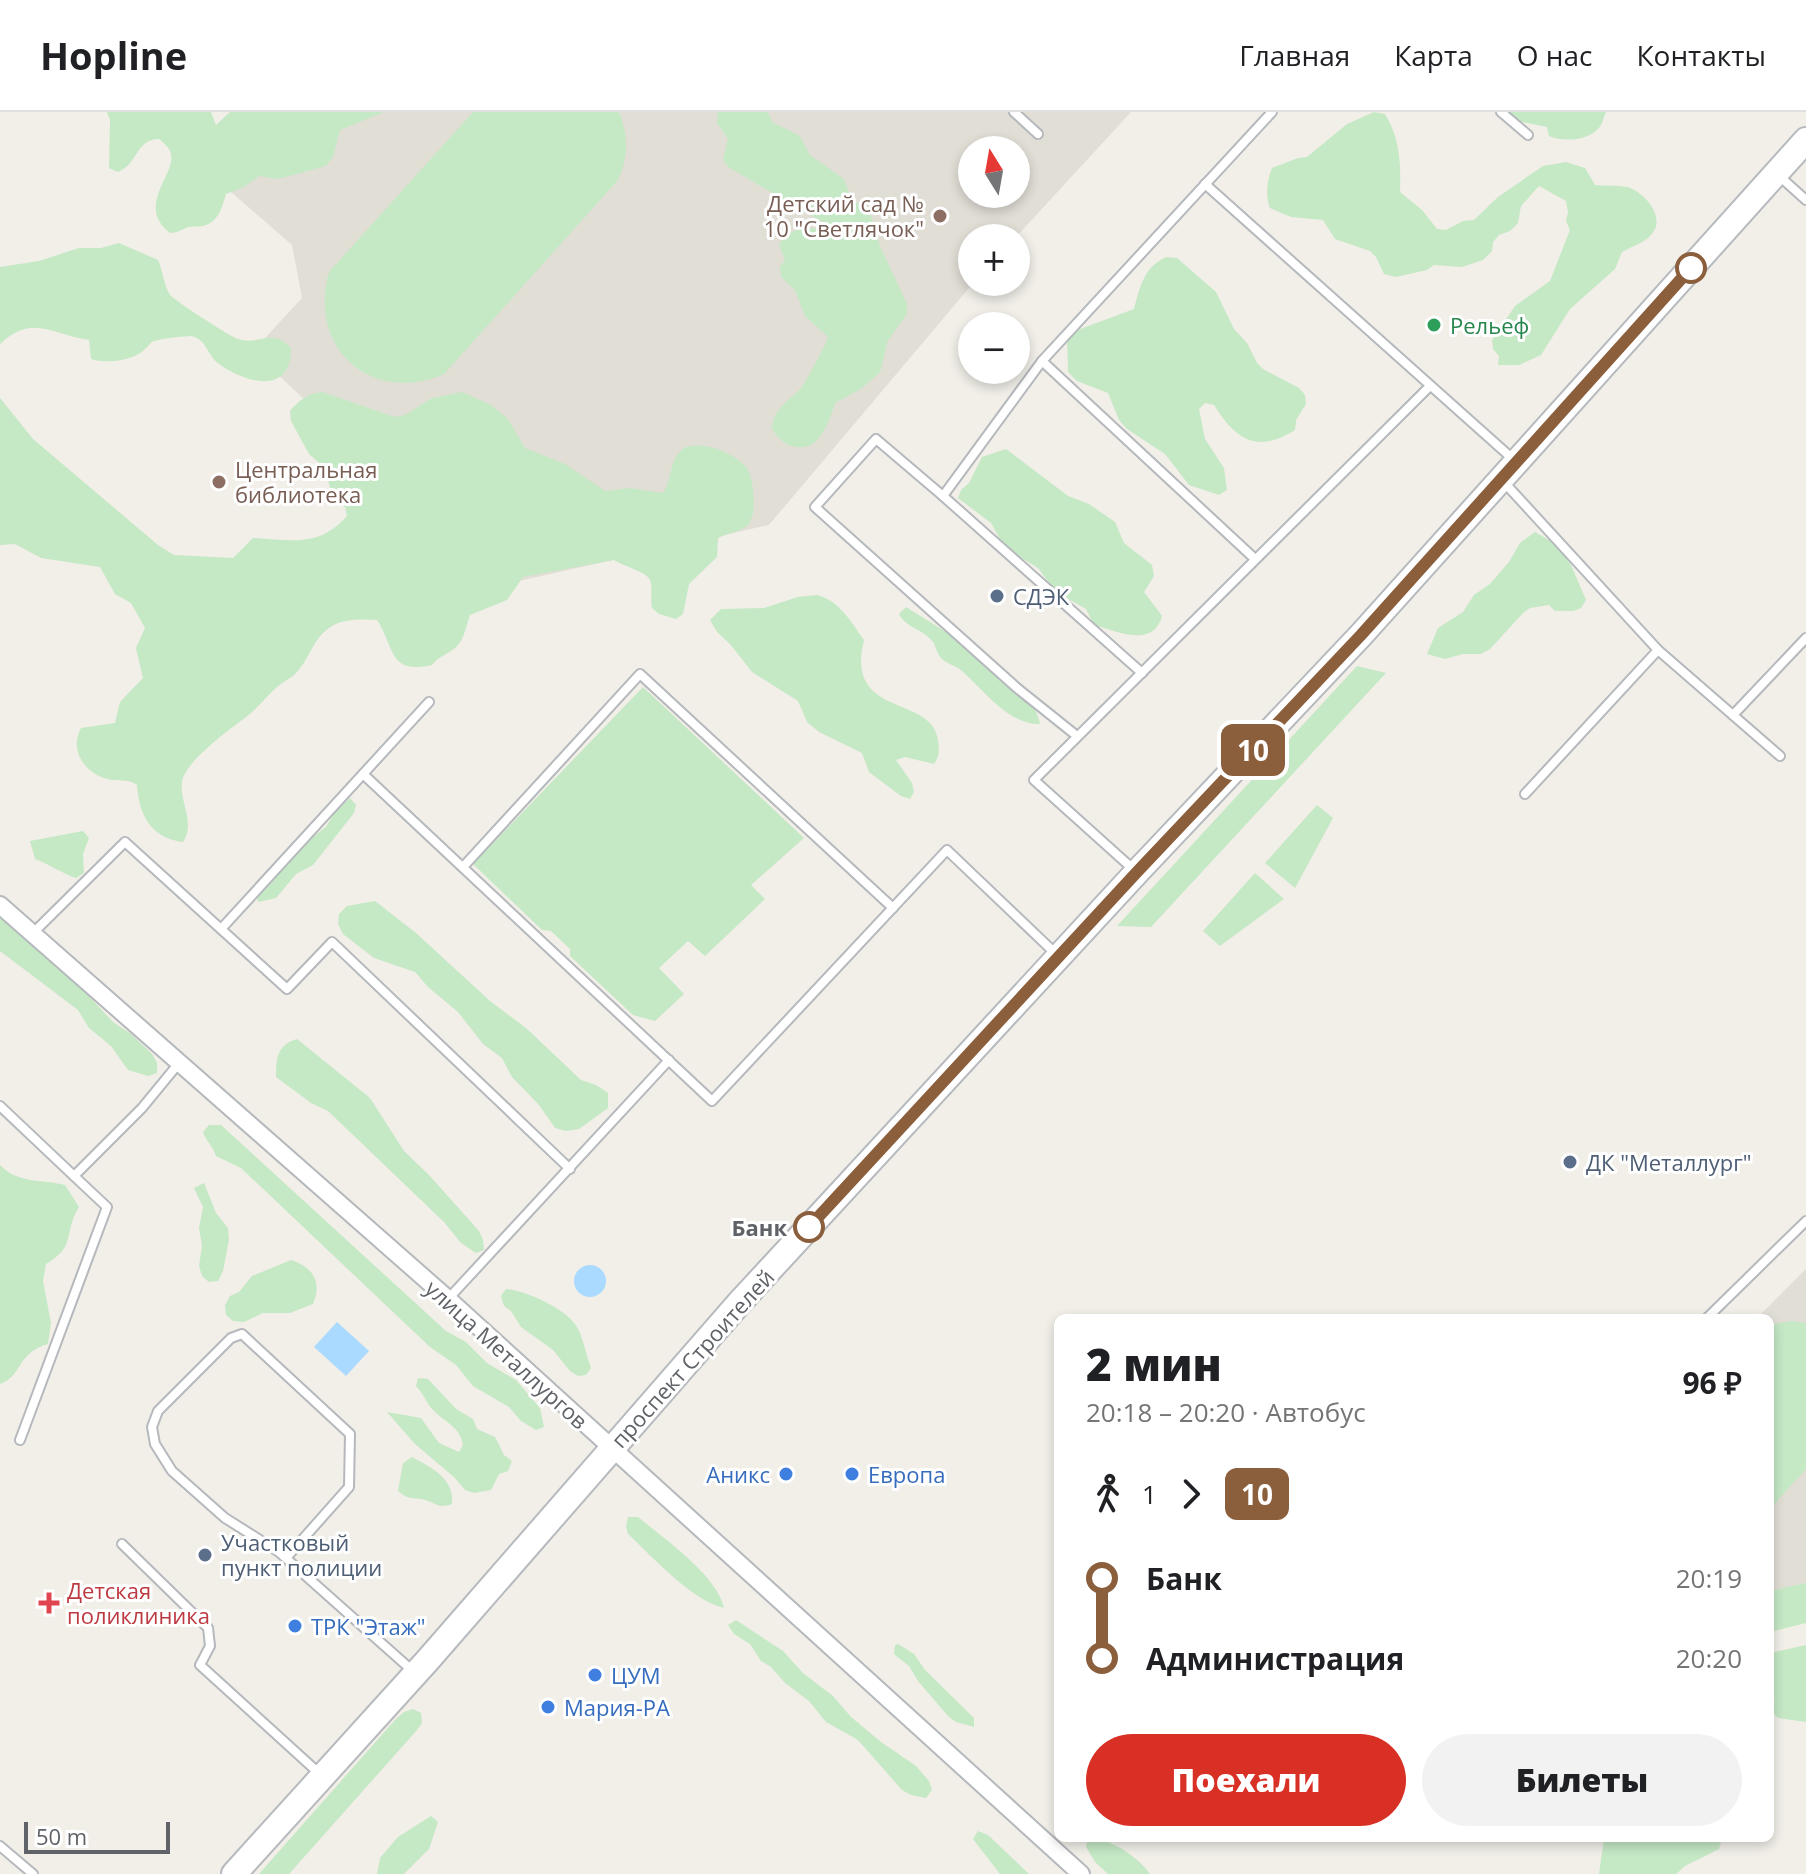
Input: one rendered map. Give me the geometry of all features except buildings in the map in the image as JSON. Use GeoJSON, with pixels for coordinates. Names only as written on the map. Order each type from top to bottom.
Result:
{"type":"FeatureCollection","features":[{"type":"Feature","properties":{"kind":"street","name":"проспект Строителей"},"geometry":{"type":"LineString","coordinates":[[234,1874],[416,1673],[740,1302],[1137,872],[1361,635],[1806,140]]}},
{"type":"Feature","properties":{"kind":"street","name":"улица Металлургов"},"geometry":{"type":"LineString","coordinates":[[0,905],[448,1299],[1081,1874]]}},
{"type":"Feature","properties":{"kind":"lane"},"geometry":{"type":"LineString","coordinates":[[1014,112],[1038,134]]}},
{"type":"Feature","properties":{"kind":"lane"},"geometry":{"type":"LineString","coordinates":[[943,496],[1042,361],[1272,112]]}},
{"type":"Feature","properties":{"kind":"lane"},"geometry":{"type":"LineString","coordinates":[[1501,112],[1528,135]]}},
{"type":"Feature","properties":{"kind":"lane"},"geometry":{"type":"LineString","coordinates":[[1776,174],[1806,200]]}},
{"type":"Feature","properties":{"kind":"lane"},"geometry":{"type":"LineString","coordinates":[[1205,184],[1430,386],[1509,471],[1658,650],[1780,756]]}},
{"type":"Feature","properties":{"kind":"lane"},"geometry":{"type":"LineString","coordinates":[[1042,361],[1255,559]]}},
{"type":"Feature","properties":{"kind":"lane"},"geometry":{"type":"LineString","coordinates":[[1137,872],[1034,780],[1430,386]]}},
{"type":"Feature","properties":{"kind":"lane"},"geometry":{"type":"LineString","coordinates":[[1077,736],[1017,688],[815,507],[876,439],[1142,673]]}},
{"type":"Feature","properties":{"kind":"lane"},"geometry":{"type":"LineString","coordinates":[[1733,715],[1806,638]]}},
{"type":"Feature","properties":{"kind":"lane"},"geometry":{"type":"LineString","coordinates":[[1525,794],[1658,650]]}},
{"type":"Feature","properties":{"kind":"lane"},"geometry":{"type":"LineString","coordinates":[[463,867],[640,674],[893,908]]}},
{"type":"Feature","properties":{"kind":"lane"},"geometry":{"type":"LineString","coordinates":[[221,929],[429,702]]}},
{"type":"Feature","properties":{"kind":"lane"},"geometry":{"type":"LineString","coordinates":[[363,774],[712,1101],[947,850],[1060,957]]}},
{"type":"Feature","properties":{"kind":"lane"},"geometry":{"type":"LineString","coordinates":[[32,934],[125,842],[287,989],[332,942],[570,1169]]}},
{"type":"Feature","properties":{"kind":"lane"},"geometry":{"type":"LineString","coordinates":[[448,1299],[669,1060]]}},
{"type":"Feature","properties":{"kind":"lane"},"geometry":{"type":"LineString","coordinates":[[74,1176],[142,1108],[179,1063]]}},
{"type":"Feature","properties":{"kind":"lane"},"geometry":{"type":"LineString","coordinates":[[0,1106],[107,1207],[20,1440]]}},
{"type":"Feature","properties":{"kind":"lane"},"geometry":{"type":"LineString","coordinates":[[1711,1314],[1806,1221]]}},
{"type":"Feature","properties":{"kind":"lane"},"geometry":{"type":"LineString","coordinates":[[286,1558],[349,1487],[350,1434],[242,1334],[231,1338],[158,1411],[152,1427],[155,1444],[172,1471],[225,1518],[286,1558],[416,1673]]}},
{"type":"Feature","properties":{"kind":"lane"},"geometry":{"type":"LineString","coordinates":[[122,1544],[208,1628],[210,1646],[200,1665],[322,1776]]}},
{"type":"Feature","properties":{"kind":"lane"},"geometry":{"type":"LineString","coordinates":[[0,1846],[33,1874]]}},
{"type":"Feature","properties":{"kind":"shaded area"},"geometry":{"type":"Polygon","coordinates":[[[295,112],[1131,112],[1028,224],[958,224],[958,296],[962,296],[769,525],[501,585],[253,351],[302,298],[292,245],[224,186],[295,112]]]}},
{"type":"Feature","properties":{"kind":"shaded area"},"geometry":{"type":"Polygon","coordinates":[[[1806,1269],[1806,1610],[1774,1617],[1774,1314],[1761,1314],[1806,1269]]]}},
{"type":"Feature","properties":{"kind":"green space"},"geometry":{"type":"Polygon","coordinates":[[[107,112],[211,112],[216,125],[230,112],[384,112],[340,130],[333,157],[326,166],[278,179],[259,176],[244,187],[226,194],[213,221],[170,233],[160,223],[156,212],[159,191],[171,162],[169,150],[159,139],[151,140],[141,147],[125,168],[118,172],[109,168],[110,120],[107,112]]]}},
{"type":"Feature","properties":{"kind":"green space"},"geometry":{"type":"Polygon","coordinates":[[[473,112],[619,112],[626,146],[618,180],[444,374],[417,382],[392,382],[370,376],[351,364],[336,346],[327,324],[325,300],[329,272],[473,112]]]}},
{"type":"Feature","properties":{"kind":"green space"},"geometry":{"type":"Polygon","coordinates":[[[718,112],[768,112],[772,122],[800,136],[810,155],[844,179],[851,198],[871,215],[880,246],[907,304],[907,314],[888,340],[880,372],[862,388],[835,403],[822,434],[806,447],[786,444],[772,428],[773,421],[782,406],[801,388],[828,337],[805,316],[795,290],[781,277],[780,267],[785,260],[779,244],[799,229],[836,230],[728,167],[723,160],[728,139],[717,123],[718,112]]]}},
{"type":"Feature","properties":{"kind":"green space"},"geometry":{"type":"Polygon","coordinates":[[[1374,112],[1385,114],[1397,142],[1400,192],[1422,210],[1437,229],[1446,230],[1463,221],[1474,220],[1498,197],[1543,166],[1566,162],[1585,168],[1595,185],[1627,187],[1641,194],[1655,214],[1655,229],[1644,241],[1622,252],[1615,269],[1570,309],[1541,355],[1519,365],[1498,365],[1499,356],[1493,349],[1492,340],[1515,306],[1550,281],[1570,230],[1566,221],[1566,201],[1539,186],[1521,206],[1518,223],[1510,231],[1499,235],[1493,242],[1492,251],[1483,260],[1462,267],[1434,265],[1427,270],[1396,277],[1384,274],[1370,251],[1335,239],[1323,220],[1291,217],[1270,208],[1267,188],[1272,168],[1307,157],[1347,124],[1374,112]]]}},
{"type":"Feature","properties":{"kind":"green space"},"geometry":{"type":"Polygon","coordinates":[[[1509,112],[1606,112],[1601,125],[1593,133],[1567,140],[1549,136],[1547,127],[1518,121],[1509,112]]]}},
{"type":"Feature","properties":{"kind":"green space"},"geometry":{"type":"Polygon","coordinates":[[[119,243],[158,260],[170,295],[225,332],[246,341],[271,338],[284,342],[291,348],[284,373],[276,379],[265,381],[241,376],[219,364],[199,339],[189,336],[152,342],[133,357],[111,361],[91,359],[89,340],[43,328],[23,330],[0,344],[0,267],[39,261],[79,248],[101,248],[119,243]]]}},
{"type":"Feature","properties":{"kind":"green space"},"geometry":{"type":"Polygon","coordinates":[[[1167,257],[1177,258],[1216,292],[1234,329],[1263,369],[1299,388],[1305,395],[1306,404],[1296,420],[1295,430],[1269,441],[1248,440],[1239,435],[1214,405],[1205,403],[1199,409],[1205,439],[1224,468],[1227,490],[1219,495],[1189,485],[1165,454],[1127,429],[1119,420],[1108,393],[1077,381],[1068,372],[1067,334],[1134,309],[1148,272],[1167,257]]]}},
{"type":"Feature","properties":{"kind":"green space"},"geometry":{"type":"Polygon","coordinates":[[[322,392],[395,417],[405,415],[432,398],[462,392],[491,405],[508,419],[525,448],[565,464],[605,491],[630,488],[663,493],[678,453],[690,446],[716,449],[734,457],[749,472],[753,488],[753,514],[747,526],[718,538],[717,557],[689,584],[683,614],[676,619],[659,614],[652,608],[648,577],[614,560],[523,577],[507,600],[470,615],[458,645],[432,665],[407,666],[400,662],[377,620],[352,620],[334,625],[319,638],[295,674],[212,744],[185,773],[182,790],[188,820],[187,834],[183,842],[172,840],[148,823],[140,806],[137,785],[103,778],[82,762],[77,746],[81,728],[115,723],[120,702],[143,678],[136,648],[145,628],[131,603],[115,594],[100,567],[41,558],[15,544],[0,545],[0,398],[33,439],[158,545],[174,555],[233,558],[253,538],[315,538],[347,516],[345,507],[332,495],[325,468],[309,454],[291,421],[290,411],[297,404],[308,396],[322,392]]]}},
{"type":"Feature","properties":{"kind":"green space"},"geometry":{"type":"Polygon","coordinates":[[[1006,449],[1068,496],[1089,504],[1115,522],[1124,543],[1152,565],[1154,576],[1144,592],[1162,616],[1151,632],[1133,635],[1094,625],[1086,609],[1056,592],[1038,568],[1005,548],[991,523],[958,498],[982,457],[1006,449]]]}},
{"type":"Feature","properties":{"kind":"green space"},"geometry":{"type":"Polygon","coordinates":[[[1535,532],[1556,544],[1571,565],[1586,600],[1581,608],[1555,611],[1549,605],[1530,608],[1490,649],[1481,654],[1463,654],[1445,659],[1427,654],[1438,628],[1463,612],[1474,595],[1490,584],[1509,562],[1520,543],[1535,532]]]}},
{"type":"Feature","properties":{"kind":"green space"},"geometry":{"type":"Polygon","coordinates":[[[817,595],[839,607],[864,640],[861,665],[866,682],[877,694],[921,716],[932,726],[939,747],[934,764],[905,757],[896,760],[912,783],[914,792],[910,799],[901,796],[869,772],[862,753],[819,732],[807,722],[798,701],[752,672],[710,620],[721,609],[764,608],[798,597],[817,595]]]}},
{"type":"Feature","properties":{"kind":"green space"},"geometry":{"type":"Polygon","coordinates":[[[906,607],[963,643],[1004,674],[1034,707],[1040,724],[1016,718],[1005,711],[958,668],[942,659],[929,638],[902,619],[899,614],[906,607]]]}},
{"type":"Feature","properties":{"kind":"green space"},"geometry":{"type":"Polygon","coordinates":[[[1357,666],[1386,673],[1151,927],[1117,926],[1357,666]]]}},
{"type":"Feature","properties":{"kind":"green space"},"geometry":{"type":"Polygon","coordinates":[[[643,687],[804,838],[751,885],[765,899],[705,956],[688,941],[659,968],[684,994],[655,1021],[633,1015],[570,956],[570,949],[551,931],[542,930],[473,864],[643,687]]]}},
{"type":"Feature","properties":{"kind":"green space"},"geometry":{"type":"Polygon","coordinates":[[[350,798],[356,805],[354,813],[313,865],[296,874],[276,898],[258,902],[256,894],[326,827],[335,812],[350,798]]]}},
{"type":"Feature","properties":{"kind":"green space"},"geometry":{"type":"Polygon","coordinates":[[[1317,805],[1333,818],[1295,888],[1265,863],[1317,805]]]}},
{"type":"Feature","properties":{"kind":"green space"},"geometry":{"type":"Polygon","coordinates":[[[83,831],[89,838],[83,854],[84,873],[76,878],[35,859],[30,841],[83,831]]]}},
{"type":"Feature","properties":{"kind":"green space"},"geometry":{"type":"Polygon","coordinates":[[[1255,873],[1284,899],[1220,946],[1203,931],[1255,873]]]}},
{"type":"Feature","properties":{"kind":"green space"},"geometry":{"type":"Polygon","coordinates":[[[375,901],[416,933],[490,1001],[526,1028],[581,1080],[608,1093],[608,1108],[579,1129],[566,1131],[555,1128],[539,1105],[512,1077],[502,1058],[483,1044],[458,1012],[415,972],[374,958],[343,934],[338,924],[339,914],[347,906],[375,901]]]}},
{"type":"Feature","properties":{"kind":"green space"},"geometry":{"type":"Polygon","coordinates":[[[0,914],[72,978],[113,1022],[152,1054],[157,1063],[157,1073],[148,1076],[128,1070],[111,1046],[89,1028],[78,1010],[0,951],[0,914]]]}},
{"type":"Feature","properties":{"kind":"green space"},"geometry":{"type":"Polygon","coordinates":[[[297,1039],[370,1098],[404,1151],[479,1231],[484,1250],[476,1253],[461,1243],[444,1222],[328,1111],[311,1103],[276,1077],[279,1053],[285,1045],[297,1039]]]}},
{"type":"Feature","properties":{"kind":"green space"},"geometry":{"type":"Polygon","coordinates":[[[209,1125],[221,1125],[446,1331],[466,1342],[487,1363],[516,1380],[540,1408],[544,1427],[536,1430],[521,1421],[509,1407],[473,1386],[456,1365],[430,1347],[241,1168],[216,1156],[203,1132],[209,1125]]]}},
{"type":"Feature","properties":{"kind":"green space"},"geometry":{"type":"Polygon","coordinates":[[[0,1165],[22,1178],[65,1185],[79,1207],[66,1245],[46,1264],[43,1281],[51,1323],[48,1344],[30,1353],[13,1376],[0,1384],[0,1165]]]}},
{"type":"Feature","properties":{"kind":"green space"},"geometry":{"type":"Polygon","coordinates":[[[204,1183],[216,1213],[228,1228],[229,1240],[223,1271],[218,1281],[209,1282],[202,1276],[199,1266],[202,1246],[199,1228],[203,1207],[194,1188],[204,1183]]]}},
{"type":"Feature","properties":{"kind":"green space"},"geometry":{"type":"Polygon","coordinates":[[[291,1260],[314,1276],[317,1288],[313,1304],[290,1313],[263,1313],[244,1322],[233,1321],[226,1315],[225,1305],[230,1296],[239,1292],[252,1276],[291,1260]]]}},
{"type":"Feature","properties":{"kind":"green space"},"geometry":{"type":"Polygon","coordinates":[[[506,1289],[544,1301],[570,1318],[580,1334],[591,1368],[586,1375],[578,1376],[570,1371],[553,1350],[521,1327],[504,1306],[501,1296],[506,1289]]]}},
{"type":"Feature","properties":{"kind":"green space"},"geometry":{"type":"Polygon","coordinates":[[[1791,1321],[1806,1323],[1806,1469],[1774,1505],[1774,1324],[1791,1321]]]}},
{"type":"Feature","properties":{"kind":"green space"},"geometry":{"type":"Polygon","coordinates":[[[418,1378],[428,1379],[456,1409],[473,1419],[477,1429],[495,1437],[504,1455],[512,1461],[508,1471],[499,1474],[491,1490],[474,1493],[465,1490],[415,1444],[387,1412],[421,1418],[439,1443],[459,1452],[463,1445],[459,1433],[430,1406],[416,1386],[418,1378]]]}},
{"type":"Feature","properties":{"kind":"green space"},"geometry":{"type":"Polygon","coordinates":[[[412,1457],[441,1475],[450,1488],[452,1504],[440,1506],[398,1491],[403,1463],[412,1457]]]}},
{"type":"Feature","properties":{"kind":"green space"},"geometry":{"type":"Polygon","coordinates":[[[628,1517],[638,1517],[688,1558],[711,1583],[724,1608],[686,1587],[628,1534],[628,1517]]]}},
{"type":"Feature","properties":{"kind":"green space"},"geometry":{"type":"Polygon","coordinates":[[[1806,1583],[1806,1623],[1774,1631],[1774,1590],[1806,1583]]]}},
{"type":"Feature","properties":{"kind":"green space"},"geometry":{"type":"Polygon","coordinates":[[[736,1620],[783,1651],[803,1673],[833,1696],[851,1717],[916,1766],[929,1781],[932,1790],[926,1798],[902,1790],[858,1740],[826,1722],[809,1701],[761,1661],[750,1644],[734,1634],[728,1625],[736,1620]]]}},
{"type":"Feature","properties":{"kind":"green space"},"geometry":{"type":"Polygon","coordinates":[[[895,1645],[914,1654],[925,1670],[974,1718],[974,1727],[956,1722],[948,1716],[909,1666],[894,1654],[895,1645]]]}},
{"type":"Feature","properties":{"kind":"green space"},"geometry":{"type":"Polygon","coordinates":[[[1806,1645],[1806,1722],[1778,1718],[1774,1714],[1774,1652],[1806,1645]]]}},
{"type":"Feature","properties":{"kind":"green space"},"geometry":{"type":"Polygon","coordinates":[[[413,1709],[421,1713],[422,1723],[417,1730],[289,1874],[259,1874],[395,1720],[413,1709]]]}},
{"type":"Feature","properties":{"kind":"green space"},"geometry":{"type":"Polygon","coordinates":[[[431,1816],[438,1822],[429,1849],[404,1874],[377,1874],[380,1858],[398,1837],[431,1816]]]}},
{"type":"Feature","properties":{"kind":"green space"},"geometry":{"type":"Polygon","coordinates":[[[978,1831],[988,1835],[1029,1874],[1000,1874],[973,1839],[978,1831]]]}},
{"type":"Feature","properties":{"kind":"green space"},"geometry":{"type":"Polygon","coordinates":[[[1087,1842],[1107,1842],[1122,1849],[1150,1874],[1108,1874],[1095,1862],[1086,1847],[1087,1842]]]}},
{"type":"Feature","properties":{"kind":"green space"},"geometry":{"type":"Polygon","coordinates":[[[1603,1842],[1721,1842],[1719,1849],[1676,1874],[1599,1874],[1603,1842]]]}},
{"type":"Feature","properties":{"kind":"water"},"geometry":{"type":"Polygon","coordinates":[[[590,1265],[601,1270],[606,1281],[601,1292],[590,1297],[579,1292],[574,1281],[579,1270],[590,1265]]]}},
{"type":"Feature","properties":{"kind":"water"},"geometry":{"type":"Polygon","coordinates":[[[337,1322],[369,1351],[346,1376],[314,1347],[337,1322]]]}},
{"type":"Feature","properties":{"kind":"bus line","name":"10"},"geometry":{"type":"LineString","coordinates":[[809,1227],[1361,635],[1691,268]]}},
{"type":"Feature","properties":{"kind":"place","name":"Детский сад № 10 \"Светлячок\""},"geometry":{"type":"Point","coordinates":[940,216]}},
{"type":"Feature","properties":{"kind":"place","name":"Рельеф"},"geometry":{"type":"Point","coordinates":[1434,325]}},
{"type":"Feature","properties":{"kind":"place","name":"Центральная библиотека"},"geometry":{"type":"Point","coordinates":[219,482]}},
{"type":"Feature","properties":{"kind":"place","name":"СДЭК"},"geometry":{"type":"Point","coordinates":[997,596]}},
{"type":"Feature","properties":{"kind":"place","name":"ДК \"Металлург\""},"geometry":{"type":"Point","coordinates":[1570,1162]}},
{"type":"Feature","properties":{"kind":"place","name":"Банк"},"geometry":{"type":"Point","coordinates":[809,1227]}},
{"type":"Feature","properties":{"kind":"place","name":"Аникс"},"geometry":{"type":"Point","coordinates":[786,1474]}},
{"type":"Feature","properties":{"kind":"place","name":"Европа"},"geometry":{"type":"Point","coordinates":[852,1474]}},
{"type":"Feature","properties":{"kind":"place","name":"Участковый пункт полиции"},"geometry":{"type":"Point","coordinates":[205,1555]}},
{"type":"Feature","properties":{"kind":"place","name":"Детская поликлиника"},"geometry":{"type":"Point","coordinates":[49,1603]}},
{"type":"Feature","properties":{"kind":"place","name":"ТРК \"Этаж\""},"geometry":{"type":"Point","coordinates":[295,1626]}},
{"type":"Feature","properties":{"kind":"place","name":"ЦУМ"},"geometry":{"type":"Point","coordinates":[595,1675]}},
{"type":"Feature","properties":{"kind":"place","name":"Мария-РА"},"geometry":{"type":"Point","coordinates":[548,1707]}}]}
